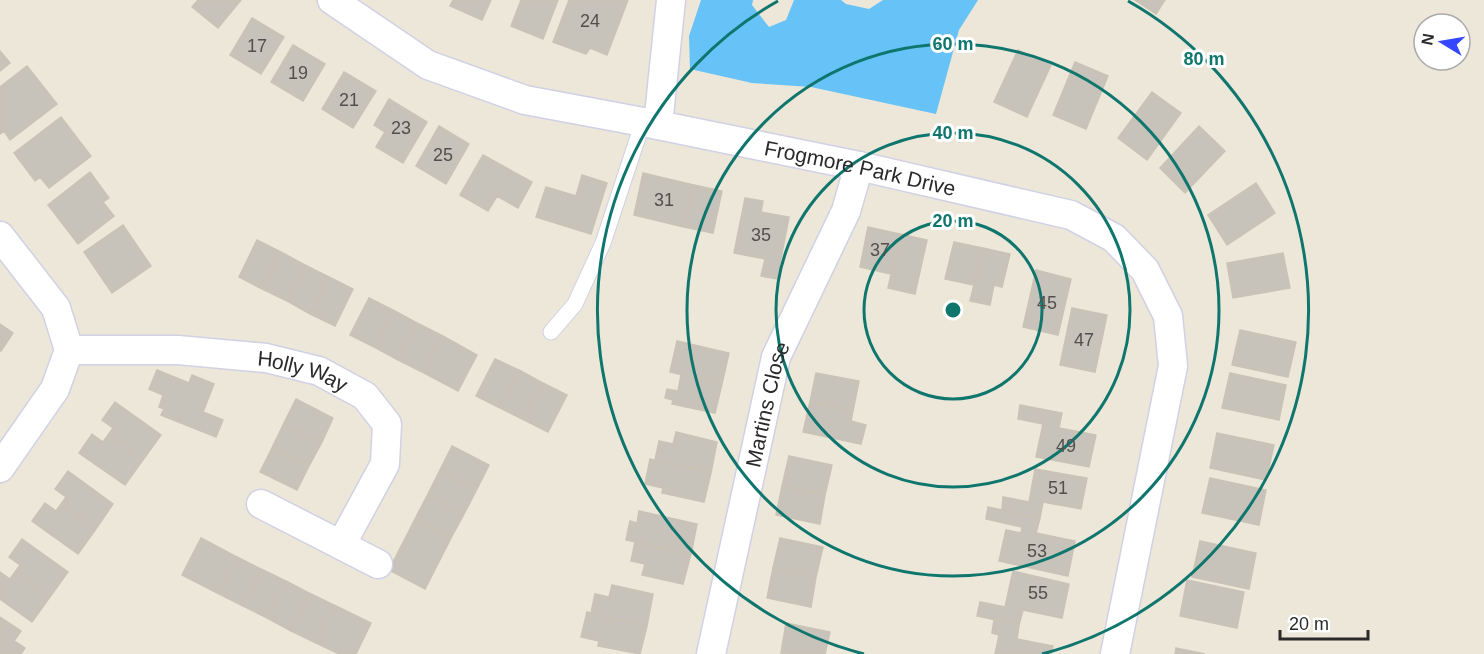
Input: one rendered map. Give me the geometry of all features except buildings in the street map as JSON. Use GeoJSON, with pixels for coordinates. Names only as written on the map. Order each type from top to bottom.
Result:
{"type":"FeatureCollection","features":[{"type":"Feature","properties":{"kind":"street","name":"Frogmore Park Drive"},"geometry":{"type":"LineString","coordinates":[[332,0],[428,65],[525,100],[859,166],[1071,215],[1114,238],[1145,270],[1168,316],[1173,366],[1115,654]]}},
{"type":"Feature","properties":{"kind":"street"},"geometry":{"type":"LineString","coordinates":[[650,123],[671,0]]}},
{"type":"Feature","properties":{"kind":"street","name":"Martins Close"},"geometry":{"type":"LineString","coordinates":[[711,654],[776,357],[846,211],[859,166]]}},
{"type":"Feature","properties":{"kind":"street"},"geometry":{"type":"LineString","coordinates":[[0,236],[56,308],[69,350],[55,389],[0,468]]}},
{"type":"Feature","properties":{"kind":"street","name":"Holly Way"},"geometry":{"type":"LineString","coordinates":[[69,350],[178,350],[266,358],[319,371],[365,396],[387,424],[385,464],[341,545]]}},
{"type":"Feature","properties":{"kind":"street"},"geometry":{"type":"LineString","coordinates":[[261,504],[378,564]]}},
{"type":"Feature","properties":{"kind":"lane"},"geometry":{"type":"LineString","coordinates":[[551,332],[575,304],[603,243],[650,123]]}},
{"type":"Feature","properties":{"kind":"water"},"geometry":{"type":"Polygon","coordinates":[[[701,0],[753,0],[752,5],[769,27],[786,20],[794,0],[841,0],[846,4],[869,9],[883,0],[978,0],[959,30],[936,114],[811,87],[752,83],[690,69],[689,36],[701,0]]]}}]}
